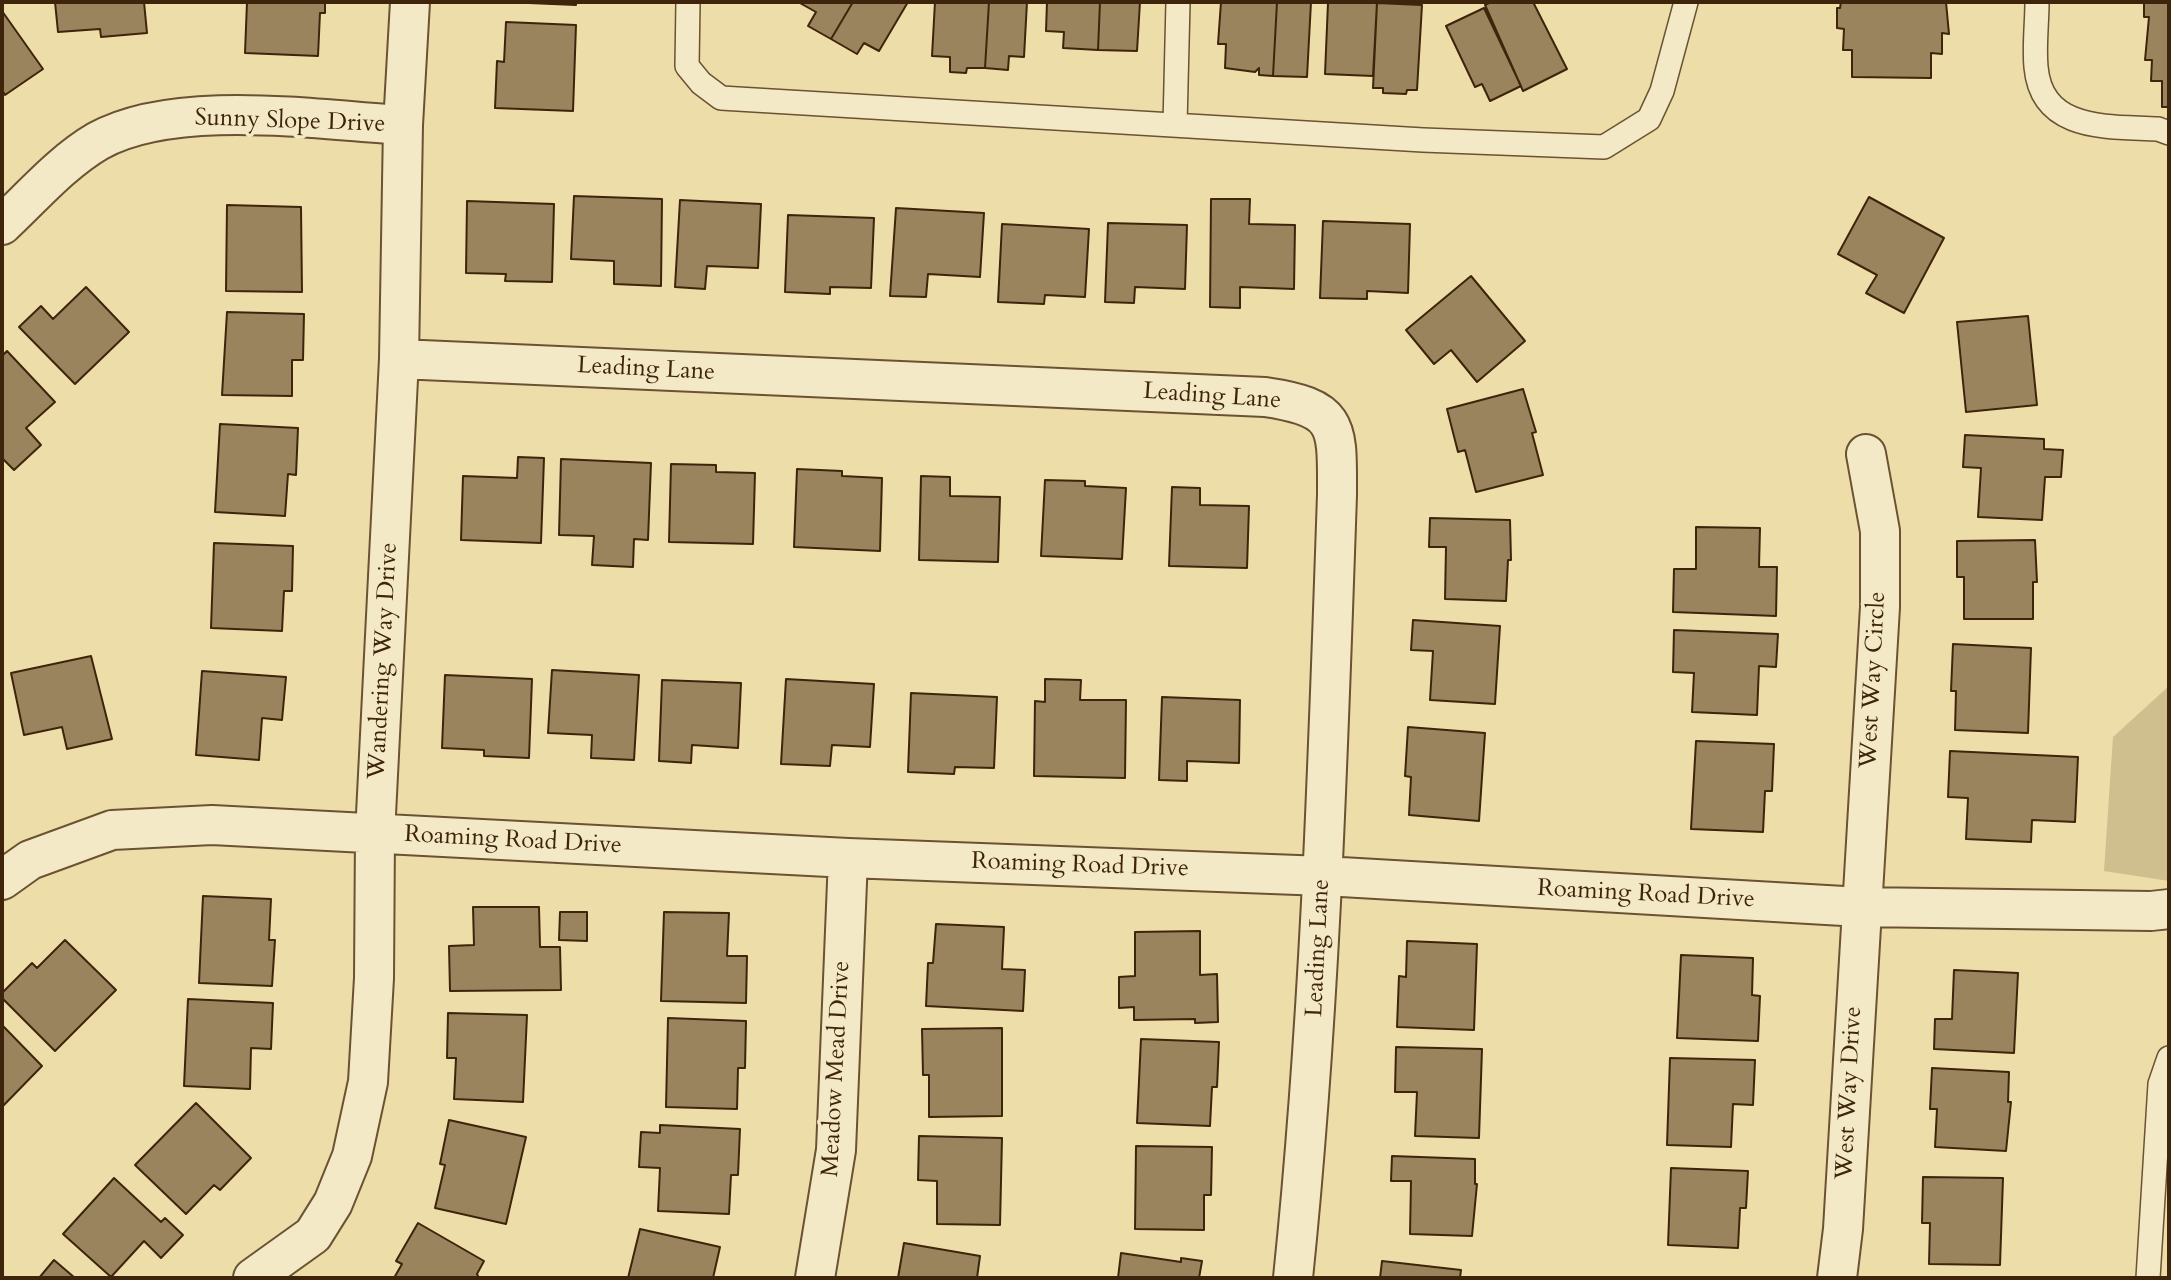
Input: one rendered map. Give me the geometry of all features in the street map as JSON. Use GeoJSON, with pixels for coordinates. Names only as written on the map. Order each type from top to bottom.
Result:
{"type":"FeatureCollection","features":[{"type":"Feature","properties":{"kind":"street","name":"Wandering Way Drive"},"geometry":{"type":"LineString","coordinates":[[253,1278],[313,1235],[333,1203],[352,1156],[368,1082],[374,978],[376,834],[399,359],[404,125],[410,2]]}},
{"type":"Feature","properties":{"kind":"street","name":"Sunny Slope Drive"},"geometry":{"type":"LineString","coordinates":[[2,225],[60,169],[99,141],[141,126],[193,117],[245,116],[404,125]]}},
{"type":"Feature","properties":{"kind":"street","name":"Leading Lane"},"geometry":{"type":"LineString","coordinates":[[399,359],[1265,397],[1313,408],[1332,424],[1337,447],[1324,876],[1307,1145],[1293,1278]]}},
{"type":"Feature","properties":{"kind":"street","name":"West Way Circle"},"geometry":{"type":"LineString","coordinates":[[1861,907],[1880,607],[1880,531],[1866,454]]}},
{"type":"Feature","properties":{"kind":"street","name":"Roaming Road Drive"},"geometry":{"type":"LineString","coordinates":[[2,880],[30,860],[112,830],[212,825],[848,858],[1324,876],[1861,907],[2151,911],[2169,909]]}},
{"type":"Feature","properties":{"kind":"street","name":"Meadow Mead Drive"},"geometry":{"type":"LineString","coordinates":[[815,1278],[836,1150],[848,858]]}},
{"type":"Feature","properties":{"kind":"street","name":"West Way Drive"},"geometry":{"type":"LineString","coordinates":[[1837,1278],[1843,1229],[1861,907]]}},
{"type":"Feature","properties":{"kind":"lane"},"geometry":{"type":"LineString","coordinates":[[688,2],[687,66],[701,83],[721,98],[1409,139],[1604,147],[1649,119],[1662,90],[1686,2]]}},
{"type":"Feature","properties":{"kind":"lane"},"geometry":{"type":"LineString","coordinates":[[1175,125],[1178,2]]}},
{"type":"Feature","properties":{"kind":"lane"},"geometry":{"type":"LineString","coordinates":[[2036,2],[2036,67],[2040,85],[2050,102],[2064,115],[2081,123],[2158,129],[2169,133]]}},
{"type":"Feature","properties":{"kind":"lane"},"geometry":{"type":"LineString","coordinates":[[2148,1278],[2160,1084],[2169,1058]]}},
{"type":"Feature","properties":{"kind":"shaded area"},"geometry":{"type":"Polygon","coordinates":[[[2169,686],[2169,881],[2104,871],[2113,737],[2169,686]]]}},
{"type":"Feature","properties":{"kind":"building"},"geometry":{"type":"Polygon","coordinates":[[[55,2],[144,2],[147,33],[101,37],[100,29],[58,32],[55,2]]]}},
{"type":"Feature","properties":{"kind":"building"},"geometry":{"type":"Polygon","coordinates":[[[247,2],[325,2],[325,13],[320,13],[318,56],[245,53],[247,2]]]}},
{"type":"Feature","properties":{"kind":"building"},"geometry":{"type":"Polygon","coordinates":[[[505,2],[576,2],[576,5],[505,2]]]}},
{"type":"Feature","properties":{"kind":"building"},"geometry":{"type":"Polygon","coordinates":[[[798,2],[853,2],[831,39],[808,26],[816,12],[798,2]]]}},
{"type":"Feature","properties":{"kind":"building"},"geometry":{"type":"Polygon","coordinates":[[[853,2],[908,2],[879,51],[864,43],[857,54],[831,39],[853,2]]]}},
{"type":"Feature","properties":{"kind":"building"},"geometry":{"type":"Polygon","coordinates":[[[935,2],[989,2],[985,68],[967,68],[966,73],[950,72],[950,57],[932,56],[935,2]]]}},
{"type":"Feature","properties":{"kind":"building"},"geometry":{"type":"Polygon","coordinates":[[[989,2],[1027,2],[1024,57],[1009,56],[1008,70],[985,68],[989,2]]]}},
{"type":"Feature","properties":{"kind":"building"},"geometry":{"type":"Polygon","coordinates":[[[1047,2],[1100,2],[1098,50],[1063,48],[1064,32],[1046,31],[1047,2]]]}},
{"type":"Feature","properties":{"kind":"building"},"geometry":{"type":"Polygon","coordinates":[[[1100,2],[1140,2],[1137,51],[1098,50],[1100,2]]]}},
{"type":"Feature","properties":{"kind":"building"},"geometry":{"type":"Polygon","coordinates":[[[1221,2],[1277,2],[1273,76],[1259,75],[1259,68],[1255,72],[1225,68],[1226,44],[1218,44],[1221,2]]]}},
{"type":"Feature","properties":{"kind":"building"},"geometry":{"type":"Polygon","coordinates":[[[1277,2],[1311,2],[1307,77],[1273,76],[1277,2]]]}},
{"type":"Feature","properties":{"kind":"building"},"geometry":{"type":"Polygon","coordinates":[[[1377,2],[1373,76],[1325,74],[1328,3],[1377,2]]]}},
{"type":"Feature","properties":{"kind":"building"},"geometry":{"type":"Polygon","coordinates":[[[1491,2],[1533,2],[1567,69],[1523,91],[1485,5],[1491,2]]]}},
{"type":"Feature","properties":{"kind":"building"},"geometry":{"type":"Polygon","coordinates":[[[1841,2],[1946,2],[1949,34],[1942,33],[1942,54],[1931,53],[1931,78],[1852,77],[1852,50],[1843,50],[1844,29],[1837,28],[1837,8],[1840,8],[1841,2]]]}},
{"type":"Feature","properties":{"kind":"building"},"geometry":{"type":"Polygon","coordinates":[[[2144,2],[2169,2],[2169,107],[2162,107],[2162,81],[2151,81],[2152,60],[2145,60],[2149,17],[2144,17],[2144,2]]]}},
{"type":"Feature","properties":{"kind":"building"},"geometry":{"type":"Polygon","coordinates":[[[1377,3],[1422,5],[1417,90],[1407,90],[1406,94],[1383,93],[1383,88],[1373,88],[1377,3]]]}},
{"type":"Feature","properties":{"kind":"building"},"geometry":{"type":"Polygon","coordinates":[[[1484,8],[1521,86],[1490,101],[1482,84],[1475,87],[1446,26],[1484,8]]]}},
{"type":"Feature","properties":{"kind":"building"},"geometry":{"type":"Polygon","coordinates":[[[2,11],[43,69],[5,95],[2,90],[2,11]]]}},
{"type":"Feature","properties":{"kind":"building"},"geometry":{"type":"Polygon","coordinates":[[[506,22],[576,25],[573,111],[495,108],[497,61],[504,62],[506,22]]]}},
{"type":"Feature","properties":{"kind":"building"},"geometry":{"type":"Polygon","coordinates":[[[574,196],[662,199],[661,286],[614,284],[614,261],[571,259],[574,196]]]}},
{"type":"Feature","properties":{"kind":"building"},"geometry":{"type":"Polygon","coordinates":[[[1869,197],[1944,238],[1904,313],[1866,293],[1877,275],[1838,254],[1869,197]]]}},
{"type":"Feature","properties":{"kind":"building"},"geometry":{"type":"Polygon","coordinates":[[[1211,199],[1250,199],[1249,224],[1295,225],[1294,289],[1240,287],[1240,308],[1210,307],[1211,199]]]}},
{"type":"Feature","properties":{"kind":"building"},"geometry":{"type":"Polygon","coordinates":[[[680,200],[761,204],[758,268],[707,266],[705,289],[675,287],[680,200]]]}},
{"type":"Feature","properties":{"kind":"building"},"geometry":{"type":"Polygon","coordinates":[[[467,201],[554,204],[552,282],[505,281],[506,274],[466,273],[467,201]]]}},
{"type":"Feature","properties":{"kind":"building"},"geometry":{"type":"Polygon","coordinates":[[[227,205],[301,207],[302,292],[226,291],[227,205]]]}},
{"type":"Feature","properties":{"kind":"building"},"geometry":{"type":"Polygon","coordinates":[[[896,208],[984,213],[980,277],[928,274],[926,297],[890,296],[896,208]]]}},
{"type":"Feature","properties":{"kind":"building"},"geometry":{"type":"Polygon","coordinates":[[[788,215],[874,218],[871,288],[830,287],[830,294],[785,292],[788,215]]]}},
{"type":"Feature","properties":{"kind":"building"},"geometry":{"type":"Polygon","coordinates":[[[1323,221],[1410,224],[1408,293],[1367,291],[1367,299],[1320,298],[1323,221]]]}},
{"type":"Feature","properties":{"kind":"building"},"geometry":{"type":"Polygon","coordinates":[[[1108,223],[1187,225],[1185,289],[1135,287],[1134,303],[1105,302],[1108,223]]]}},
{"type":"Feature","properties":{"kind":"building"},"geometry":{"type":"Polygon","coordinates":[[[1002,224],[1089,229],[1085,297],[1045,295],[1044,304],[998,302],[1002,224]]]}},
{"type":"Feature","properties":{"kind":"building"},"geometry":{"type":"Polygon","coordinates":[[[1471,276],[1525,341],[1477,382],[1451,350],[1434,364],[1406,330],[1471,276]]]}},
{"type":"Feature","properties":{"kind":"building"},"geometry":{"type":"Polygon","coordinates":[[[86,287],[129,332],[75,384],[19,327],[41,306],[53,319],[86,287]]]}},
{"type":"Feature","properties":{"kind":"building"},"geometry":{"type":"Polygon","coordinates":[[[227,312],[304,314],[303,360],[292,360],[292,396],[222,395],[227,312]]]}},
{"type":"Feature","properties":{"kind":"building"},"geometry":{"type":"Polygon","coordinates":[[[2028,316],[2037,405],[1966,412],[1957,322],[2028,316]]]}},
{"type":"Feature","properties":{"kind":"building"},"geometry":{"type":"Polygon","coordinates":[[[7,351],[55,402],[26,428],[41,445],[14,470],[2,458],[2,356],[7,351]]]}},
{"type":"Feature","properties":{"kind":"building"},"geometry":{"type":"Polygon","coordinates":[[[1523,389],[1536,432],[1532,433],[1543,475],[1476,492],[1465,450],[1458,452],[1447,409],[1523,389]]]}},
{"type":"Feature","properties":{"kind":"building"},"geometry":{"type":"Polygon","coordinates":[[[220,424],[298,428],[296,475],[288,474],[285,516],[215,512],[220,424]]]}},
{"type":"Feature","properties":{"kind":"building"},"geometry":{"type":"Polygon","coordinates":[[[1965,435],[2044,439],[2044,449],[2063,450],[2061,477],[2045,477],[2042,520],[1978,517],[1981,468],[1963,467],[1965,435]]]}},
{"type":"Feature","properties":{"kind":"building"},"geometry":{"type":"Polygon","coordinates":[[[518,457],[544,458],[541,543],[461,540],[463,476],[517,478],[518,457]]]}},
{"type":"Feature","properties":{"kind":"building"},"geometry":{"type":"Polygon","coordinates":[[[561,459],[651,463],[648,540],[634,539],[633,567],[592,565],[594,536],[559,535],[561,459]]]}},
{"type":"Feature","properties":{"kind":"building"},"geometry":{"type":"Polygon","coordinates":[[[671,464],[716,465],[716,472],[755,473],[753,544],[669,542],[671,464]]]}},
{"type":"Feature","properties":{"kind":"building"},"geometry":{"type":"Polygon","coordinates":[[[797,469],[842,471],[842,476],[882,478],[880,551],[794,547],[797,469]]]}},
{"type":"Feature","properties":{"kind":"building"},"geometry":{"type":"Polygon","coordinates":[[[921,476],[950,477],[950,496],[1000,497],[998,562],[919,560],[921,476]]]}},
{"type":"Feature","properties":{"kind":"building"},"geometry":{"type":"Polygon","coordinates":[[[1045,480],[1085,481],[1085,486],[1126,488],[1122,559],[1041,556],[1045,480]]]}},
{"type":"Feature","properties":{"kind":"building"},"geometry":{"type":"Polygon","coordinates":[[[1172,487],[1200,488],[1200,505],[1249,506],[1247,568],[1169,566],[1172,487]]]}},
{"type":"Feature","properties":{"kind":"building"},"geometry":{"type":"Polygon","coordinates":[[[1430,518],[1510,520],[1511,560],[1508,560],[1506,601],[1445,599],[1446,547],[1429,547],[1430,518]]]}},
{"type":"Feature","properties":{"kind":"building"},"geometry":{"type":"Polygon","coordinates":[[[1696,527],[1760,528],[1759,567],[1777,567],[1776,616],[1673,612],[1674,569],[1696,569],[1696,527]]]}},
{"type":"Feature","properties":{"kind":"building"},"geometry":{"type":"Polygon","coordinates":[[[2035,540],[2037,582],[2033,582],[2033,619],[1964,619],[1964,577],[1957,577],[1957,541],[2035,540]]]}},
{"type":"Feature","properties":{"kind":"building"},"geometry":{"type":"Polygon","coordinates":[[[214,543],[293,546],[292,591],[284,591],[282,631],[211,628],[214,543]]]}},
{"type":"Feature","properties":{"kind":"building"},"geometry":{"type":"Polygon","coordinates":[[[1413,620],[1500,626],[1495,704],[1430,700],[1433,651],[1411,650],[1413,620]]]}},
{"type":"Feature","properties":{"kind":"building"},"geometry":{"type":"Polygon","coordinates":[[[1674,630],[1778,634],[1776,667],[1759,666],[1757,715],[1692,712],[1694,673],[1673,672],[1674,630]]]}},
{"type":"Feature","properties":{"kind":"building"},"geometry":{"type":"Polygon","coordinates":[[[1953,644],[2031,648],[2028,733],[1955,730],[1956,691],[1951,691],[1953,644]]]}},
{"type":"Feature","properties":{"kind":"building"},"geometry":{"type":"Polygon","coordinates":[[[91,656],[112,739],[67,749],[62,727],[24,735],[11,673],[91,656]]]}},
{"type":"Feature","properties":{"kind":"building"},"geometry":{"type":"Polygon","coordinates":[[[552,670],[639,675],[634,760],[591,758],[592,735],[548,733],[552,670]]]}},
{"type":"Feature","properties":{"kind":"building"},"geometry":{"type":"Polygon","coordinates":[[[202,671],[286,677],[282,720],[262,718],[259,760],[196,755],[202,671]]]}},
{"type":"Feature","properties":{"kind":"building"},"geometry":{"type":"Polygon","coordinates":[[[445,675],[532,679],[529,758],[484,756],[484,750],[442,748],[445,675]]]}},
{"type":"Feature","properties":{"kind":"building"},"geometry":{"type":"Polygon","coordinates":[[[786,679],[874,684],[870,747],[832,745],[830,766],[781,764],[786,679]]]}},
{"type":"Feature","properties":{"kind":"building"},"geometry":{"type":"Polygon","coordinates":[[[1045,679],[1081,680],[1080,700],[1126,700],[1125,778],[1034,776],[1035,701],[1045,702],[1045,679]]]}},
{"type":"Feature","properties":{"kind":"building"},"geometry":{"type":"Polygon","coordinates":[[[662,680],[741,683],[738,748],[692,745],[691,763],[659,761],[662,680]]]}},
{"type":"Feature","properties":{"kind":"building"},"geometry":{"type":"Polygon","coordinates":[[[911,693],[997,697],[994,768],[955,767],[954,774],[908,772],[911,693]]]}},
{"type":"Feature","properties":{"kind":"building"},"geometry":{"type":"Polygon","coordinates":[[[1162,697],[1240,700],[1239,763],[1187,761],[1187,781],[1159,780],[1162,697]]]}},
{"type":"Feature","properties":{"kind":"building"},"geometry":{"type":"Polygon","coordinates":[[[1408,727],[1485,733],[1479,821],[1409,815],[1411,777],[1405,776],[1408,727]]]}},
{"type":"Feature","properties":{"kind":"building"},"geometry":{"type":"Polygon","coordinates":[[[1696,741],[1774,744],[1772,791],[1765,791],[1763,832],[1691,829],[1696,741]]]}},
{"type":"Feature","properties":{"kind":"building"},"geometry":{"type":"Polygon","coordinates":[[[1950,751],[2078,757],[2075,822],[2032,820],[2031,842],[1966,839],[1968,798],[1948,797],[1950,751]]]}},
{"type":"Feature","properties":{"kind":"building"},"geometry":{"type":"Polygon","coordinates":[[[203,896],[271,899],[269,940],[275,940],[272,986],[199,983],[203,896]]]}},
{"type":"Feature","properties":{"kind":"building"},"geometry":{"type":"Polygon","coordinates":[[[473,907],[539,907],[540,947],[560,947],[561,990],[450,991],[449,946],[474,945],[473,907]]]}},
{"type":"Feature","properties":{"kind":"building"},"geometry":{"type":"Polygon","coordinates":[[[560,912],[587,912],[587,941],[559,940],[560,912]]]}},
{"type":"Feature","properties":{"kind":"building"},"geometry":{"type":"Polygon","coordinates":[[[664,912],[729,913],[727,956],[747,956],[746,1003],[661,1001],[664,912]]]}},
{"type":"Feature","properties":{"kind":"building"},"geometry":{"type":"Polygon","coordinates":[[[936,924],[1004,927],[1002,969],[1025,970],[1023,1011],[926,1006],[928,963],[933,963],[936,924]]]}},
{"type":"Feature","properties":{"kind":"building"},"geometry":{"type":"Polygon","coordinates":[[[1200,931],[1200,975],[1217,974],[1218,1022],[1195,1023],[1195,1019],[1134,1020],[1134,1007],[1119,1008],[1119,977],[1135,976],[1135,932],[1200,931]]]}},
{"type":"Feature","properties":{"kind":"building"},"geometry":{"type":"Polygon","coordinates":[[[65,940],[116,990],[55,1051],[2,998],[2,993],[32,963],[37,968],[65,940]]]}},
{"type":"Feature","properties":{"kind":"building"},"geometry":{"type":"Polygon","coordinates":[[[1407,941],[1477,944],[1474,1030],[1397,1027],[1399,976],[1406,977],[1407,941]]]}},
{"type":"Feature","properties":{"kind":"building"},"geometry":{"type":"Polygon","coordinates":[[[1681,955],[1753,958],[1752,995],[1760,996],[1758,1041],[1677,1038],[1681,955]]]}},
{"type":"Feature","properties":{"kind":"building"},"geometry":{"type":"Polygon","coordinates":[[[1954,970],[2018,973],[2014,1053],[1934,1049],[1935,1019],[1952,1019],[1954,970]]]}},
{"type":"Feature","properties":{"kind":"building"},"geometry":{"type":"Polygon","coordinates":[[[188,999],[273,1003],[271,1049],[251,1048],[250,1089],[184,1086],[188,999]]]}},
{"type":"Feature","properties":{"kind":"building"},"geometry":{"type":"Polygon","coordinates":[[[448,1013],[527,1015],[523,1102],[454,1099],[456,1058],[447,1058],[448,1013]]]}},
{"type":"Feature","properties":{"kind":"building"},"geometry":{"type":"Polygon","coordinates":[[[668,1018],[746,1021],[745,1068],[738,1068],[737,1109],[666,1107],[668,1018]]]}},
{"type":"Feature","properties":{"kind":"building"},"geometry":{"type":"Polygon","coordinates":[[[2,1025],[42,1066],[2,1107],[2,1025]]]}},
{"type":"Feature","properties":{"kind":"building"},"geometry":{"type":"Polygon","coordinates":[[[1002,1028],[1002,1116],[929,1117],[929,1075],[923,1075],[922,1029],[1002,1028]]]}},
{"type":"Feature","properties":{"kind":"building"},"geometry":{"type":"Polygon","coordinates":[[[1141,1039],[1219,1042],[1217,1087],[1212,1087],[1210,1126],[1137,1123],[1141,1039]]]}},
{"type":"Feature","properties":{"kind":"building"},"geometry":{"type":"Polygon","coordinates":[[[1396,1047],[1482,1049],[1479,1138],[1415,1136],[1417,1092],[1395,1092],[1396,1047]]]}},
{"type":"Feature","properties":{"kind":"building"},"geometry":{"type":"Polygon","coordinates":[[[1670,1058],[1755,1060],[1753,1105],[1733,1104],[1731,1147],[1667,1145],[1670,1058]]]}},
{"type":"Feature","properties":{"kind":"building"},"geometry":{"type":"Polygon","coordinates":[[[1932,1068],[2009,1072],[2008,1102],[2011,1102],[2006,1151],[1935,1147],[1937,1109],[1930,1109],[1932,1068]]]}},
{"type":"Feature","properties":{"kind":"building"},"geometry":{"type":"Polygon","coordinates":[[[196,1103],[251,1158],[220,1190],[214,1185],[186,1214],[135,1165],[196,1103]]]}},
{"type":"Feature","properties":{"kind":"building"},"geometry":{"type":"Polygon","coordinates":[[[449,1120],[526,1137],[506,1224],[435,1208],[445,1165],[440,1164],[449,1120]]]}},
{"type":"Feature","properties":{"kind":"building"},"geometry":{"type":"Polygon","coordinates":[[[660,1125],[740,1129],[738,1175],[731,1175],[729,1214],[658,1211],[660,1168],[639,1167],[641,1132],[660,1133],[660,1125]]]}},
{"type":"Feature","properties":{"kind":"building"},"geometry":{"type":"Polygon","coordinates":[[[919,1136],[1002,1138],[1000,1225],[937,1224],[937,1181],[918,1180],[919,1136]]]}},
{"type":"Feature","properties":{"kind":"building"},"geometry":{"type":"Polygon","coordinates":[[[1136,1146],[1212,1147],[1211,1195],[1204,1195],[1204,1230],[1135,1229],[1136,1146]]]}},
{"type":"Feature","properties":{"kind":"building"},"geometry":{"type":"Polygon","coordinates":[[[1392,1156],[1475,1159],[1477,1184],[1472,1236],[1410,1234],[1411,1181],[1391,1181],[1392,1156]]]}},
{"type":"Feature","properties":{"kind":"building"},"geometry":{"type":"Polygon","coordinates":[[[1671,1168],[1748,1171],[1746,1208],[1740,1208],[1738,1248],[1668,1245],[1671,1168]]]}},
{"type":"Feature","properties":{"kind":"building"},"geometry":{"type":"Polygon","coordinates":[[[1923,1177],[2003,1178],[2000,1265],[1929,1264],[1930,1223],[1922,1223],[1923,1177]]]}},
{"type":"Feature","properties":{"kind":"building"},"geometry":{"type":"Polygon","coordinates":[[[114,1178],[161,1222],[165,1218],[183,1235],[161,1258],[144,1241],[111,1277],[63,1234],[114,1178]]]}},
{"type":"Feature","properties":{"kind":"building"},"geometry":{"type":"Polygon","coordinates":[[[418,1223],[484,1261],[477,1274],[479,1278],[394,1278],[402,1264],[396,1261],[418,1223]]]}},
{"type":"Feature","properties":{"kind":"building"},"geometry":{"type":"Polygon","coordinates":[[[640,1229],[720,1247],[713,1278],[628,1278],[640,1229]]]}},
{"type":"Feature","properties":{"kind":"building"},"geometry":{"type":"Polygon","coordinates":[[[904,1243],[980,1256],[977,1278],[898,1278],[904,1243]]]}},
{"type":"Feature","properties":{"kind":"building"},"geometry":{"type":"Polygon","coordinates":[[[1121,1253],[1181,1262],[1181,1258],[1202,1261],[1199,1278],[1118,1278],[1121,1253]]]}},
{"type":"Feature","properties":{"kind":"building"},"geometry":{"type":"Polygon","coordinates":[[[54,1260],[75,1278],[39,1278],[54,1260]]]}},
{"type":"Feature","properties":{"kind":"building"},"geometry":{"type":"Polygon","coordinates":[[[1382,1261],[1461,1270],[1460,1278],[1380,1278],[1382,1261]]]}}]}
